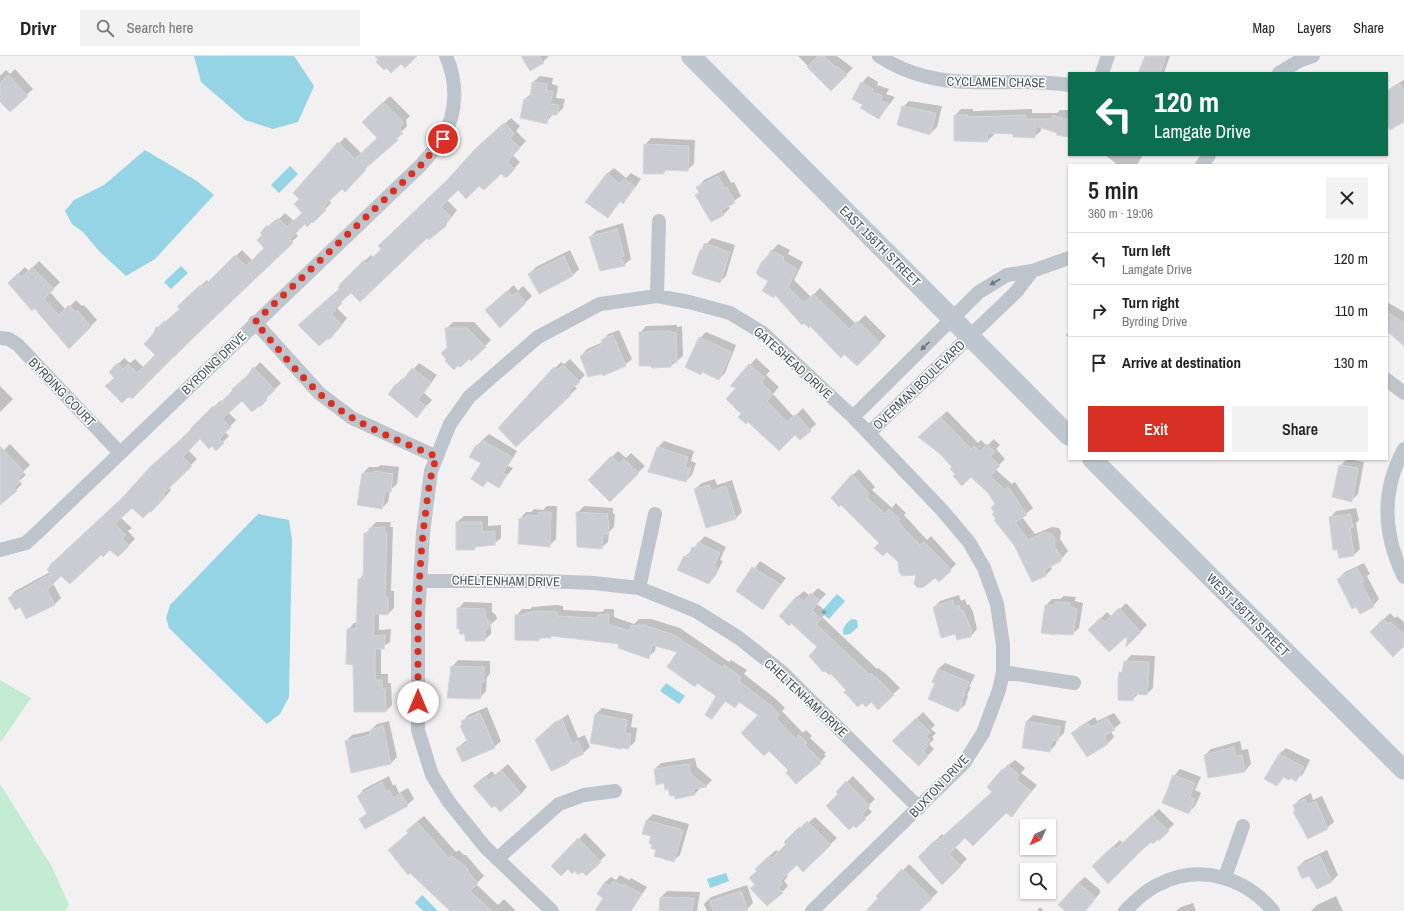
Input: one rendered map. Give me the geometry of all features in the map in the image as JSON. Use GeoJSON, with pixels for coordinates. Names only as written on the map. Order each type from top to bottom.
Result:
{"type":"FeatureCollection","features":[{"type":"Feature","properties":{"kind":"street","name":"BYRDING DRIVE"},"geometry":{"type":"LineString","coordinates":[[0,550],[26,543],[255,322],[421,165],[443,139],[453,113],[455,90],[446,56]]}},
{"type":"Feature","properties":{"kind":"street","name":"EAST 156TH STREET"},"geometry":{"type":"LineString","coordinates":[[691,56],[1068,435]]}},
{"type":"Feature","properties":{"kind":"street","name":"CYCLAMEN CHASE"},"geometry":{"type":"LineString","coordinates":[[879,56],[905,70],[939,81],[1034,82],[1068,85]]}},
{"type":"Feature","properties":{"kind":"street"},"geometry":{"type":"LineString","coordinates":[[1102,72],[1108,56]]}},
{"type":"Feature","properties":{"kind":"street"},"geometry":{"type":"LineString","coordinates":[[1281,72],[1299,61],[1313,56]]}},
{"type":"Feature","properties":{"kind":"street"},"geometry":{"type":"LineString","coordinates":[[657,296],[658,221]]}},
{"type":"Feature","properties":{"kind":"street"},"geometry":{"type":"LineString","coordinates":[[853,417],[979,292],[1007,275],[1032,272],[1068,258]]}},
{"type":"Feature","properties":{"kind":"street","name":"OVERMAN BOULEVARD"},"geometry":{"type":"LineString","coordinates":[[869,433],[1017,291],[1032,272]]}},
{"type":"Feature","properties":{"kind":"street","name":"GATESHEAD DRIVE"},"geometry":{"type":"LineString","coordinates":[[497,858],[485,847],[449,802],[432,775],[418,730],[420,580],[423,533],[431,471],[450,424],[469,397],[538,338],[600,304],[657,296],[689,302],[730,313],[763,333],[869,433]]}},
{"type":"Feature","properties":{"kind":"street"},"geometry":{"type":"LineString","coordinates":[[255,322],[319,393],[352,418],[377,431],[437,457]]}},
{"type":"Feature","properties":{"kind":"street","name":"BYRDING COURT"},"geometry":{"type":"LineString","coordinates":[[0,338],[9,339],[18,345],[120,453]]}},
{"type":"Feature","properties":{"kind":"street"},"geometry":{"type":"LineString","coordinates":[[1388,381],[1404,393]]}},
{"type":"Feature","properties":{"kind":"street","name":"BUXTON DRIVE"},"geometry":{"type":"LineString","coordinates":[[812,911],[964,763],[983,733],[999,690],[1002,672],[1003,645],[998,604],[984,568],[969,542],[942,510],[869,433]]}},
{"type":"Feature","properties":{"kind":"street"},"geometry":{"type":"LineString","coordinates":[[1404,449],[1392,473],[1387,501],[1388,526],[1392,548],[1404,577]]}},
{"type":"Feature","properties":{"kind":"street","name":"WEST 156TH STREET"},"geometry":{"type":"LineString","coordinates":[[1093,460],[1404,770]]}},
{"type":"Feature","properties":{"kind":"street"},"geometry":{"type":"LineString","coordinates":[[639,588],[655,514]]}},
{"type":"Feature","properties":{"kind":"street","name":"CHELTENHAM DRIVE"},"geometry":{"type":"LineString","coordinates":[[420,580],[544,581],[594,583],[639,588],[696,611],[739,638],[782,672],[919,808]]}},
{"type":"Feature","properties":{"kind":"street"},"geometry":{"type":"LineString","coordinates":[[1002,672],[1074,683]]}},
{"type":"Feature","properties":{"kind":"street"},"geometry":{"type":"LineString","coordinates":[[552,911],[497,858],[559,804],[584,795],[615,791]]}},
{"type":"Feature","properties":{"kind":"street"},"geometry":{"type":"LineString","coordinates":[[1225,877],[1243,826]]}},
{"type":"Feature","properties":{"kind":"street"},"geometry":{"type":"LineString","coordinates":[[1125,911],[1144,893],[1162,882],[1182,876],[1203,874],[1225,877],[1244,885],[1267,904],[1273,911]]}},
{"type":"Feature","properties":{"kind":"green space"},"geometry":{"type":"Polygon","coordinates":[[[0,680],[31,698],[0,743],[0,680]]]}},
{"type":"Feature","properties":{"kind":"green space"},"geometry":{"type":"Polygon","coordinates":[[[0,784],[52,867],[69,905],[65,911],[0,911],[0,784]]]}},
{"type":"Feature","properties":{"kind":"water"},"geometry":{"type":"Polygon","coordinates":[[[194,56],[294,56],[314,86],[298,122],[273,129],[245,120],[201,82],[194,56]]]}},
{"type":"Feature","properties":{"kind":"water"},"geometry":{"type":"Polygon","coordinates":[[[145,150],[197,181],[214,195],[155,259],[126,276],[99,251],[83,232],[72,224],[65,211],[74,200],[104,185],[145,150]]]}},
{"type":"Feature","properties":{"kind":"water"},"geometry":{"type":"Polygon","coordinates":[[[290,166],[298,174],[279,193],[271,185],[290,166]]]}},
{"type":"Feature","properties":{"kind":"water"},"geometry":{"type":"Polygon","coordinates":[[[181,266],[188,273],[171,289],[164,282],[181,266]]]}},
{"type":"Feature","properties":{"kind":"water"},"geometry":{"type":"Polygon","coordinates":[[[258,514],[289,520],[292,540],[289,697],[280,714],[267,724],[169,628],[166,618],[170,605],[258,514]]]}},
{"type":"Feature","properties":{"kind":"water"},"geometry":{"type":"Polygon","coordinates":[[[837,594],[845,601],[829,619],[821,612],[837,594]]]}},
{"type":"Feature","properties":{"kind":"water"},"geometry":{"type":"Polygon","coordinates":[[[852,619],[857,620],[858,627],[850,634],[844,635],[843,631],[845,626],[852,619]]]}},
{"type":"Feature","properties":{"kind":"water"},"geometry":{"type":"Polygon","coordinates":[[[666,683],[685,696],[679,704],[660,691],[666,683]]]}},
{"type":"Feature","properties":{"kind":"water"},"geometry":{"type":"Polygon","coordinates":[[[726,873],[729,881],[710,888],[707,879],[726,873]]]}},
{"type":"Feature","properties":{"kind":"water"},"geometry":{"type":"Polygon","coordinates":[[[422,895],[438,911],[423,911],[415,903],[422,895]]]}},
{"type":"Feature","properties":{"kind":"building"},"geometry":{"type":"Polygon","coordinates":[[[375,56],[417,56],[405,68],[401,64],[391,73],[386,68],[384,70],[376,62],[378,60],[375,56]]]}},
{"type":"Feature","properties":{"kind":"building"},"geometry":{"type":"Polygon","coordinates":[[[521,56],[539,56],[544,63],[530,71],[521,56]]]}},
{"type":"Feature","properties":{"kind":"building"},"geometry":{"type":"Polygon","coordinates":[[[818,56],[824,56],[835,67],[837,66],[847,75],[831,91],[807,67],[818,56]]]}},
{"type":"Feature","properties":{"kind":"building"},"geometry":{"type":"Polygon","coordinates":[[[1145,56],[1166,56],[1160,72],[1138,72],[1145,56]]]}},
{"type":"Feature","properties":{"kind":"building"},"geometry":{"type":"Polygon","coordinates":[[[8,75],[28,96],[10,112],[0,102],[0,83],[8,75]]]}},
{"type":"Feature","properties":{"kind":"building"},"geometry":{"type":"Polygon","coordinates":[[[532,82],[547,84],[546,90],[553,92],[550,104],[559,105],[557,115],[549,115],[547,124],[520,118],[524,99],[530,99],[532,82]]]}},
{"type":"Feature","properties":{"kind":"building"},"geometry":{"type":"Polygon","coordinates":[[[861,82],[873,89],[872,92],[883,96],[880,101],[889,103],[879,119],[860,108],[863,105],[852,99],[861,82]]]}},
{"type":"Feature","properties":{"kind":"building"},"geometry":{"type":"Polygon","coordinates":[[[1400,84],[1404,90],[1404,122],[1390,130],[1388,126],[1388,90],[1400,84]]]}},
{"type":"Feature","properties":{"kind":"building"},"geometry":{"type":"Polygon","coordinates":[[[383,102],[404,123],[400,127],[401,133],[396,138],[398,140],[365,169],[366,170],[345,192],[342,189],[327,203],[324,208],[326,210],[313,223],[312,222],[307,227],[305,224],[290,239],[293,243],[172,358],[132,399],[130,397],[127,398],[122,403],[105,386],[114,378],[109,372],[117,363],[123,369],[128,364],[137,373],[155,355],[144,344],[153,334],[156,327],[159,327],[180,309],[177,307],[185,299],[200,285],[202,288],[235,255],[246,266],[264,248],[257,240],[262,235],[260,233],[267,225],[270,227],[278,218],[287,227],[302,213],[294,204],[299,199],[293,193],[338,142],[355,159],[377,138],[362,122],[383,102]]]}},
{"type":"Feature","properties":{"kind":"building"},"geometry":{"type":"Polygon","coordinates":[[[902,106],[936,113],[930,135],[897,125],[902,106]]]}},
{"type":"Feature","properties":{"kind":"building"},"geometry":{"type":"Polygon","coordinates":[[[954,115],[968,115],[967,117],[1026,115],[1026,119],[1052,119],[1053,115],[1068,120],[1068,137],[1056,135],[1057,133],[1035,126],[1035,138],[1013,137],[1013,134],[987,133],[988,142],[954,141],[954,115]]]}},
{"type":"Feature","properties":{"kind":"building"},"geometry":{"type":"Polygon","coordinates":[[[504,123],[514,133],[510,138],[520,148],[507,162],[515,169],[506,178],[501,174],[484,190],[479,186],[466,199],[458,190],[441,207],[451,217],[446,226],[429,240],[427,238],[360,302],[351,293],[334,308],[336,310],[331,314],[342,325],[330,339],[327,339],[319,346],[298,325],[339,289],[338,287],[342,282],[364,260],[367,264],[381,249],[378,246],[448,179],[476,148],[504,123]]]}},
{"type":"Feature","properties":{"kind":"building"},"geometry":{"type":"Polygon","coordinates":[[[644,144],[689,146],[688,171],[664,170],[664,174],[643,174],[644,144]]]}},
{"type":"Feature","properties":{"kind":"building"},"geometry":{"type":"Polygon","coordinates":[[[607,173],[620,184],[624,179],[635,186],[623,204],[620,201],[608,218],[585,202],[607,173]]]}},
{"type":"Feature","properties":{"kind":"building"},"geometry":{"type":"Polygon","coordinates":[[[718,176],[725,189],[727,187],[735,203],[721,210],[724,215],[711,222],[695,195],[699,193],[696,187],[718,176]]]}},
{"type":"Feature","properties":{"kind":"building"},"geometry":{"type":"Polygon","coordinates":[[[617,229],[624,256],[621,257],[625,266],[600,271],[589,237],[617,229]]]}},
{"type":"Feature","properties":{"kind":"building"},"geometry":{"type":"Polygon","coordinates":[[[704,243],[730,252],[720,283],[692,274],[700,250],[702,250],[704,243]]]}},
{"type":"Feature","properties":{"kind":"building"},"geometry":{"type":"Polygon","coordinates":[[[771,250],[784,257],[783,260],[797,269],[788,287],[804,303],[813,294],[849,329],[858,321],[880,343],[857,366],[844,354],[841,358],[810,326],[809,328],[804,323],[802,325],[775,295],[774,298],[762,291],[768,281],[756,273],[762,261],[764,263],[771,250]]]}},
{"type":"Feature","properties":{"kind":"building"},"geometry":{"type":"Polygon","coordinates":[[[564,256],[573,276],[539,294],[528,274],[564,256]]]}},
{"type":"Feature","properties":{"kind":"building"},"geometry":{"type":"Polygon","coordinates":[[[32,267],[54,289],[44,299],[59,315],[69,305],[76,312],[78,311],[91,327],[69,349],[34,308],[32,311],[8,283],[18,273],[22,277],[32,267]]]}},
{"type":"Feature","properties":{"kind":"building"},"geometry":{"type":"Polygon","coordinates":[[[507,291],[512,296],[517,292],[526,303],[500,328],[485,310],[507,291]]]}},
{"type":"Feature","properties":{"kind":"building"},"geometry":{"type":"Polygon","coordinates":[[[1388,313],[1404,323],[1404,346],[1388,332],[1388,313]]]}},
{"type":"Feature","properties":{"kind":"building"},"geometry":{"type":"Polygon","coordinates":[[[445,328],[467,328],[486,347],[471,361],[469,359],[461,367],[458,366],[454,370],[445,361],[446,359],[441,353],[447,348],[445,328]]]}},
{"type":"Feature","properties":{"kind":"building"},"geometry":{"type":"Polygon","coordinates":[[[671,331],[671,333],[676,332],[677,363],[671,360],[671,367],[652,368],[651,366],[639,366],[639,332],[671,331]]]}},
{"type":"Feature","properties":{"kind":"building"},"geometry":{"type":"Polygon","coordinates":[[[613,335],[626,366],[603,376],[602,374],[588,377],[580,356],[602,344],[601,340],[613,335]]]}},
{"type":"Feature","properties":{"kind":"building"},"geometry":{"type":"Polygon","coordinates":[[[699,337],[731,352],[719,380],[702,372],[701,375],[685,367],[699,337]]]}},
{"type":"Feature","properties":{"kind":"building"},"geometry":{"type":"Polygon","coordinates":[[[749,364],[765,378],[761,382],[773,394],[767,401],[787,422],[796,414],[811,431],[800,440],[795,435],[779,451],[748,422],[746,424],[738,417],[741,414],[726,399],[736,388],[730,386],[749,364]]]}},
{"type":"Feature","properties":{"kind":"building"},"geometry":{"type":"Polygon","coordinates":[[[563,365],[580,382],[568,392],[571,395],[516,447],[498,428],[554,367],[557,370],[563,365]]]}},
{"type":"Feature","properties":{"kind":"building"},"geometry":{"type":"Polygon","coordinates":[[[253,367],[275,390],[266,398],[267,400],[261,406],[252,412],[242,401],[222,419],[231,427],[219,439],[224,443],[216,451],[212,446],[209,449],[200,439],[183,457],[192,466],[163,494],[165,497],[151,512],[143,518],[132,508],[115,524],[126,535],[122,538],[129,546],[118,557],[110,550],[103,557],[101,555],[70,584],[61,576],[47,590],[55,605],[26,619],[20,607],[15,610],[8,598],[51,574],[47,570],[51,564],[123,497],[150,467],[191,430],[190,429],[212,407],[218,405],[233,390],[232,389],[248,375],[253,367]]]}},
{"type":"Feature","properties":{"kind":"building"},"geometry":{"type":"Polygon","coordinates":[[[412,368],[431,382],[418,400],[426,406],[417,418],[388,394],[396,384],[398,386],[412,368]]]}},
{"type":"Feature","properties":{"kind":"building"},"geometry":{"type":"Polygon","coordinates":[[[940,417],[971,449],[974,446],[980,452],[987,444],[995,452],[990,456],[1000,466],[990,476],[1005,490],[1008,487],[1027,515],[1015,522],[1028,540],[1045,532],[1052,534],[1055,539],[1054,545],[1062,558],[1060,562],[1044,570],[1046,576],[1032,582],[1014,545],[994,520],[996,519],[992,514],[994,512],[991,508],[995,504],[988,493],[971,477],[962,486],[953,476],[955,474],[950,469],[952,467],[939,453],[918,437],[940,417]]]}},
{"type":"Feature","properties":{"kind":"building"},"geometry":{"type":"Polygon","coordinates":[[[482,440],[512,457],[503,473],[507,475],[499,488],[487,481],[483,487],[471,479],[481,463],[469,457],[476,445],[478,447],[482,440]]]}},
{"type":"Feature","properties":{"kind":"building"},"geometry":{"type":"Polygon","coordinates":[[[0,446],[24,472],[18,479],[20,482],[14,488],[17,491],[0,505],[0,446]]]}},
{"type":"Feature","properties":{"kind":"building"},"geometry":{"type":"Polygon","coordinates":[[[657,447],[688,457],[685,468],[691,469],[686,482],[648,472],[657,447]]]}},
{"type":"Feature","properties":{"kind":"building"},"geometry":{"type":"Polygon","coordinates":[[[611,456],[619,464],[624,459],[639,473],[610,502],[588,480],[611,456]]]}},
{"type":"Feature","properties":{"kind":"building"},"geometry":{"type":"Polygon","coordinates":[[[1339,465],[1358,468],[1352,502],[1332,497],[1339,465]]]}},
{"type":"Feature","properties":{"kind":"building"},"geometry":{"type":"Polygon","coordinates":[[[374,471],[393,474],[391,492],[385,491],[382,509],[357,505],[362,473],[373,473],[374,471]]]}},
{"type":"Feature","properties":{"kind":"building"},"geometry":{"type":"Polygon","coordinates":[[[852,474],[869,494],[867,497],[885,514],[889,509],[900,519],[898,522],[920,545],[924,542],[947,565],[951,571],[939,582],[935,578],[924,587],[918,588],[914,584],[916,575],[902,576],[899,572],[898,562],[887,552],[883,556],[874,548],[879,543],[841,505],[839,507],[831,498],[852,474]]]}},
{"type":"Feature","properties":{"kind":"building"},"geometry":{"type":"Polygon","coordinates":[[[709,485],[711,491],[726,486],[736,519],[706,528],[694,489],[709,485]]]}},
{"type":"Feature","properties":{"kind":"building"},"geometry":{"type":"Polygon","coordinates":[[[539,512],[551,512],[550,547],[518,544],[519,519],[527,517],[527,515],[539,516],[539,512]]]}},
{"type":"Feature","properties":{"kind":"building"},"geometry":{"type":"Polygon","coordinates":[[[576,512],[608,514],[608,534],[603,534],[602,549],[577,547],[576,512]]]}},
{"type":"Feature","properties":{"kind":"building"},"geometry":{"type":"Polygon","coordinates":[[[1350,514],[1353,527],[1350,528],[1354,556],[1339,558],[1337,550],[1333,550],[1329,517],[1350,514]]]}},
{"type":"Feature","properties":{"kind":"building"},"geometry":{"type":"Polygon","coordinates":[[[456,522],[482,522],[482,532],[495,531],[495,545],[475,547],[475,550],[456,550],[456,522]]]}},
{"type":"Feature","properties":{"kind":"building"},"geometry":{"type":"Polygon","coordinates":[[[385,527],[385,533],[387,533],[385,597],[388,597],[388,615],[374,614],[373,636],[385,635],[384,649],[375,649],[375,680],[382,680],[382,689],[385,689],[386,712],[354,712],[353,665],[346,664],[347,629],[356,629],[358,579],[363,579],[364,533],[368,533],[369,528],[385,527]]]}},
{"type":"Feature","properties":{"kind":"building"},"geometry":{"type":"Polygon","coordinates":[[[698,542],[720,553],[714,566],[717,568],[709,584],[677,570],[684,556],[688,557],[692,547],[695,548],[698,542]]]}},
{"type":"Feature","properties":{"kind":"building"},"geometry":{"type":"Polygon","coordinates":[[[752,567],[780,584],[763,610],[736,591],[752,567]]]}},
{"type":"Feature","properties":{"kind":"building"},"geometry":{"type":"Polygon","coordinates":[[[1357,568],[1364,581],[1361,583],[1374,607],[1360,614],[1356,607],[1352,609],[1337,579],[1357,568]]]}},
{"type":"Feature","properties":{"kind":"building"},"geometry":{"type":"Polygon","coordinates":[[[811,593],[820,601],[812,610],[821,619],[816,624],[870,675],[871,673],[894,695],[878,710],[871,702],[866,707],[862,703],[858,707],[844,692],[846,690],[831,674],[829,675],[825,671],[823,672],[809,656],[817,647],[791,623],[789,626],[779,616],[797,596],[804,602],[811,593]]]}},
{"type":"Feature","properties":{"kind":"building"},"geometry":{"type":"Polygon","coordinates":[[[953,600],[954,607],[959,605],[960,610],[963,610],[971,629],[971,637],[957,640],[955,634],[941,638],[933,607],[953,600]]]}},
{"type":"Feature","properties":{"kind":"building"},"geometry":{"type":"Polygon","coordinates":[[[1056,602],[1070,603],[1070,607],[1077,609],[1073,635],[1041,633],[1045,605],[1055,605],[1056,602]]]}},
{"type":"Feature","properties":{"kind":"building"},"geometry":{"type":"Polygon","coordinates":[[[457,608],[485,609],[486,618],[490,621],[491,626],[485,631],[485,641],[465,641],[465,634],[459,634],[460,629],[457,629],[457,608]]]}},
{"type":"Feature","properties":{"kind":"building"},"geometry":{"type":"Polygon","coordinates":[[[1119,608],[1141,632],[1126,647],[1127,636],[1109,652],[1088,630],[1100,618],[1105,622],[1119,608]]]}},
{"type":"Feature","properties":{"kind":"building"},"geometry":{"type":"Polygon","coordinates":[[[537,611],[557,612],[557,616],[597,618],[598,615],[609,614],[608,624],[629,631],[631,625],[644,625],[674,635],[723,668],[724,665],[741,677],[739,681],[770,705],[780,715],[776,718],[796,739],[799,735],[807,743],[805,745],[820,760],[819,761],[821,763],[796,784],[786,773],[788,770],[769,751],[764,756],[741,733],[758,715],[739,702],[735,708],[725,701],[712,719],[705,715],[716,696],[697,683],[695,687],[667,667],[677,652],[652,645],[649,659],[618,648],[619,644],[551,636],[551,638],[539,638],[539,641],[515,640],[515,615],[525,615],[525,613],[537,611]]]}},
{"type":"Feature","properties":{"kind":"building"},"geometry":{"type":"Polygon","coordinates":[[[1383,619],[1388,624],[1390,622],[1404,634],[1404,646],[1393,657],[1370,632],[1383,619]]]}},
{"type":"Feature","properties":{"kind":"building"},"geometry":{"type":"Polygon","coordinates":[[[1124,661],[1149,662],[1147,695],[1133,694],[1133,701],[1118,700],[1119,672],[1122,672],[1124,661]]]}},
{"type":"Feature","properties":{"kind":"building"},"geometry":{"type":"Polygon","coordinates":[[[451,666],[484,667],[484,682],[481,682],[480,699],[447,698],[451,666]]]}},
{"type":"Feature","properties":{"kind":"building"},"geometry":{"type":"Polygon","coordinates":[[[938,669],[969,682],[961,702],[963,703],[958,712],[928,699],[935,683],[932,682],[938,669]]]}},
{"type":"Feature","properties":{"kind":"building"},"geometry":{"type":"Polygon","coordinates":[[[480,713],[495,748],[462,762],[456,748],[468,743],[460,726],[462,725],[461,721],[480,713]]]}},
{"type":"Feature","properties":{"kind":"building"},"geometry":{"type":"Polygon","coordinates":[[[595,714],[627,720],[625,733],[631,734],[629,749],[620,749],[590,743],[595,714]]]}},
{"type":"Feature","properties":{"kind":"building"},"geometry":{"type":"Polygon","coordinates":[[[916,718],[930,732],[926,736],[930,740],[926,744],[928,746],[923,751],[928,756],[919,766],[892,741],[916,718]]]}},
{"type":"Feature","properties":{"kind":"building"},"geometry":{"type":"Polygon","coordinates":[[[1107,718],[1115,730],[1104,736],[1108,744],[1087,757],[1071,733],[1088,723],[1091,727],[1107,718]]]}},
{"type":"Feature","properties":{"kind":"building"},"geometry":{"type":"Polygon","coordinates":[[[562,719],[572,744],[578,741],[584,754],[551,771],[535,740],[555,722],[562,719]]]}},
{"type":"Feature","properties":{"kind":"building"},"geometry":{"type":"Polygon","coordinates":[[[1026,721],[1060,727],[1058,741],[1052,740],[1050,752],[1022,748],[1026,721]]]}},
{"type":"Feature","properties":{"kind":"building"},"geometry":{"type":"Polygon","coordinates":[[[383,726],[391,764],[351,773],[345,741],[370,735],[370,730],[383,726]]]}},
{"type":"Feature","properties":{"kind":"building"},"geometry":{"type":"Polygon","coordinates":[[[1234,747],[1236,756],[1242,755],[1245,772],[1208,778],[1204,755],[1234,747]]]}},
{"type":"Feature","properties":{"kind":"building"},"geometry":{"type":"Polygon","coordinates":[[[1279,754],[1304,767],[1296,782],[1291,778],[1289,780],[1283,777],[1277,786],[1264,779],[1279,754]]]}},
{"type":"Feature","properties":{"kind":"building"},"geometry":{"type":"Polygon","coordinates":[[[689,764],[691,774],[707,787],[693,789],[695,795],[675,799],[675,796],[670,796],[668,789],[665,790],[664,783],[656,785],[654,769],[689,764]]]}},
{"type":"Feature","properties":{"kind":"building"},"geometry":{"type":"Polygon","coordinates":[[[1007,765],[1019,774],[1016,780],[1031,791],[1012,817],[1006,813],[973,846],[965,838],[949,854],[961,866],[942,885],[918,857],[935,840],[937,842],[992,792],[987,787],[1007,765]]]}},
{"type":"Feature","properties":{"kind":"building"},"geometry":{"type":"Polygon","coordinates":[[[501,770],[521,794],[500,812],[495,806],[492,808],[473,786],[485,776],[489,780],[501,770]]]}},
{"type":"Feature","properties":{"kind":"building"},"geometry":{"type":"Polygon","coordinates":[[[1173,775],[1195,783],[1190,797],[1195,799],[1189,814],[1162,803],[1173,775]]]}},
{"type":"Feature","properties":{"kind":"building"},"geometry":{"type":"Polygon","coordinates":[[[846,781],[870,806],[862,814],[866,819],[856,828],[854,826],[849,830],[826,806],[838,794],[836,792],[846,781]]]}},
{"type":"Feature","properties":{"kind":"building"},"geometry":{"type":"Polygon","coordinates":[[[382,782],[386,792],[389,790],[393,798],[401,793],[408,806],[365,829],[359,819],[367,814],[357,796],[382,782]]]}},
{"type":"Feature","properties":{"kind":"building"},"geometry":{"type":"Polygon","coordinates":[[[1305,799],[1307,805],[1316,801],[1328,829],[1308,839],[1293,812],[1295,811],[1293,805],[1305,799]]]}},
{"type":"Feature","properties":{"kind":"building"},"geometry":{"type":"Polygon","coordinates":[[[1152,815],[1169,831],[1159,841],[1158,839],[1153,844],[1151,842],[1108,884],[1092,866],[1113,846],[1116,849],[1152,815]]]}},
{"type":"Feature","properties":{"kind":"building"},"geometry":{"type":"Polygon","coordinates":[[[646,820],[683,830],[674,862],[654,856],[656,850],[651,848],[652,845],[649,843],[651,836],[642,834],[646,820]]]}},
{"type":"Feature","properties":{"kind":"building"},"geometry":{"type":"Polygon","coordinates":[[[417,822],[449,858],[452,856],[467,868],[478,883],[470,891],[492,911],[450,911],[410,873],[408,875],[388,850],[408,833],[406,831],[417,822]]]}},
{"type":"Feature","properties":{"kind":"building"},"geometry":{"type":"Polygon","coordinates":[[[808,822],[831,845],[803,872],[797,865],[780,881],[783,883],[778,888],[783,893],[767,906],[750,888],[756,886],[749,878],[757,871],[755,869],[769,856],[772,858],[786,844],[784,842],[799,827],[801,828],[808,822]]]}},
{"type":"Feature","properties":{"kind":"building"},"geometry":{"type":"Polygon","coordinates":[[[578,838],[601,862],[586,876],[582,872],[578,875],[575,871],[572,874],[568,869],[561,876],[551,866],[578,838]]]}},
{"type":"Feature","properties":{"kind":"building"},"geometry":{"type":"Polygon","coordinates":[[[1320,856],[1332,882],[1317,889],[1309,876],[1302,879],[1297,867],[1320,856]]]}},
{"type":"Feature","properties":{"kind":"building"},"geometry":{"type":"Polygon","coordinates":[[[902,869],[932,899],[919,911],[866,911],[878,898],[876,896],[902,869]]]}},
{"type":"Feature","properties":{"kind":"building"},"geometry":{"type":"Polygon","coordinates":[[[613,881],[623,886],[624,884],[642,894],[631,911],[595,911],[603,898],[597,894],[604,883],[610,886],[613,881]]]}},
{"type":"Feature","properties":{"kind":"building"},"geometry":{"type":"Polygon","coordinates":[[[1078,883],[1094,896],[1094,901],[1085,911],[1065,911],[1058,905],[1078,883]]]}},
{"type":"Feature","properties":{"kind":"building"},"geometry":{"type":"Polygon","coordinates":[[[741,891],[748,911],[713,911],[710,901],[741,891]]]}},
{"type":"Feature","properties":{"kind":"building"},"geometry":{"type":"Polygon","coordinates":[[[660,897],[694,898],[692,911],[659,911],[660,897]]]}},
{"type":"Feature","properties":{"kind":"route"},"geometry":{"type":"LineString","coordinates":[[418,702],[418,616],[423,533],[431,471],[437,457],[377,431],[352,418],[319,393],[255,322],[421,165],[443,139]]}}]}
